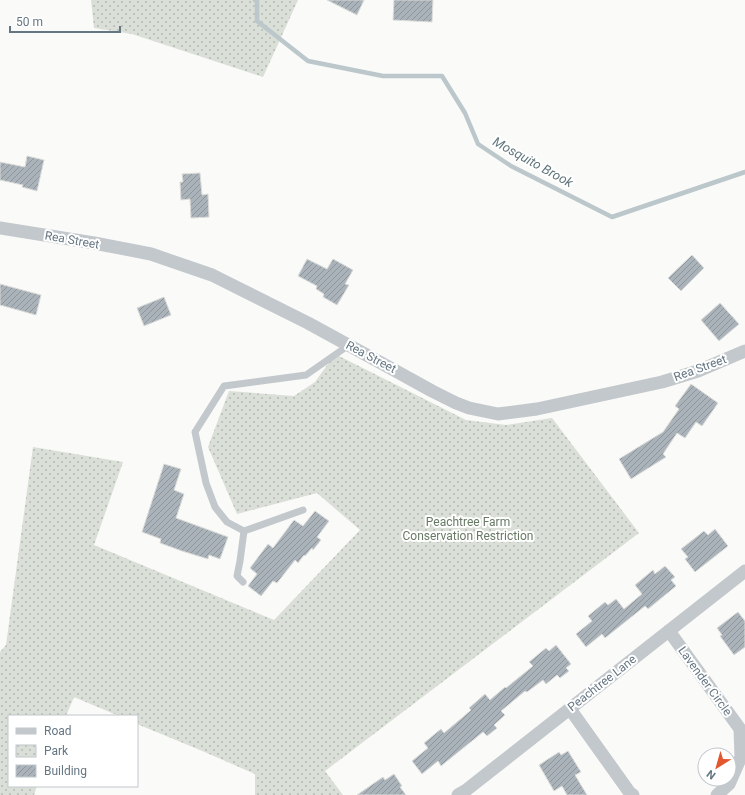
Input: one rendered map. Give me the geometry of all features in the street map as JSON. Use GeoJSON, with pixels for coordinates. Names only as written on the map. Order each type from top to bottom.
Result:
{"type":"FeatureCollection","features":[{"type":"Feature","properties":{"kind":"street","name":"Rea Street"},"geometry":{"type":"LineString","coordinates":[[0,228],[151,254],[183,264],[212,275],[308,323],[456,403],[469,408],[498,414],[537,410],[662,382],[698,371],[745,351]]}},
{"type":"Feature","properties":{"kind":"street","name":"Peachtree Lane"},"geometry":{"type":"LineString","coordinates":[[458,795],[745,571]]}},
{"type":"Feature","properties":{"kind":"street","name":"Lavender Circle"},"geometry":{"type":"LineString","coordinates":[[669,631],[740,729],[741,757],[730,784],[717,795]]}},
{"type":"Feature","properties":{"kind":"street"},"geometry":{"type":"LineString","coordinates":[[570,709],[630,793],[633,795]]}},
{"type":"Feature","properties":{"kind":"lane"},"geometry":{"type":"LineString","coordinates":[[303,510],[244,531],[227,522],[215,507],[206,483],[195,432],[224,386],[306,375],[349,345]]}},
{"type":"Feature","properties":{"kind":"lane"},"geometry":{"type":"LineString","coordinates":[[243,582],[236,576],[240,562],[244,531]]}},
{"type":"Feature","properties":{"kind":"green space"},"geometry":{"type":"Polygon","coordinates":[[[91,0],[298,0],[263,77],[132,34],[94,28],[91,0]]]}},
{"type":"Feature","properties":{"kind":"green space","name":"Peachtree Farm Conservation Restriction"},"geometry":{"type":"Polygon","coordinates":[[[335,354],[466,420],[506,425],[552,418],[639,533],[325,771],[343,795],[255,795],[255,774],[138,724],[138,715],[117,715],[74,697],[66,715],[8,715],[8,787],[37,787],[34,795],[0,795],[0,652],[6,645],[33,447],[123,462],[94,545],[274,620],[360,530],[317,493],[237,514],[208,447],[229,391],[294,396],[315,382],[335,354]]]}},
{"type":"Feature","properties":{"kind":"building"},"geometry":{"type":"Polygon","coordinates":[[[327,0],[364,0],[357,15],[327,0]]]}},
{"type":"Feature","properties":{"kind":"building"},"geometry":{"type":"Polygon","coordinates":[[[394,0],[433,0],[432,22],[393,20],[394,0]]]}},
{"type":"Feature","properties":{"kind":"building"},"geometry":{"type":"Polygon","coordinates":[[[27,156],[44,160],[37,191],[22,187],[23,185],[0,180],[0,162],[25,167],[27,156]]]}},
{"type":"Feature","properties":{"kind":"building"},"geometry":{"type":"Polygon","coordinates":[[[200,173],[202,195],[208,194],[209,217],[191,218],[190,199],[181,200],[180,182],[183,182],[182,174],[200,173]]]}},
{"type":"Feature","properties":{"kind":"building"},"geometry":{"type":"Polygon","coordinates":[[[692,255],[704,268],[681,291],[668,278],[692,255]]]}},
{"type":"Feature","properties":{"kind":"building"},"geometry":{"type":"Polygon","coordinates":[[[307,259],[327,269],[333,259],[353,270],[345,284],[349,285],[337,305],[323,297],[324,294],[316,289],[317,286],[298,276],[307,259]]]}},
{"type":"Feature","properties":{"kind":"building"},"geometry":{"type":"Polygon","coordinates":[[[0,284],[41,295],[36,315],[0,305],[0,284]]]}},
{"type":"Feature","properties":{"kind":"building"},"geometry":{"type":"Polygon","coordinates":[[[164,297],[171,315],[144,326],[137,308],[164,297]]]}},
{"type":"Feature","properties":{"kind":"building"},"geometry":{"type":"Polygon","coordinates":[[[720,303],[739,324],[719,341],[701,320],[720,303]]]}},
{"type":"Feature","properties":{"kind":"building"},"geometry":{"type":"Polygon","coordinates":[[[691,384],[718,403],[702,426],[696,422],[685,438],[677,433],[663,454],[666,457],[631,479],[619,459],[663,432],[679,409],[675,406],[691,384]]]}},
{"type":"Feature","properties":{"kind":"building"},"geometry":{"type":"Polygon","coordinates":[[[164,464],[181,469],[174,490],[184,494],[176,518],[228,537],[220,559],[209,555],[208,559],[182,551],[160,543],[161,539],[142,532],[164,464]]]}},
{"type":"Feature","properties":{"kind":"building"},"geometry":{"type":"Polygon","coordinates":[[[315,511],[329,521],[317,537],[321,540],[313,550],[312,548],[305,556],[304,555],[298,563],[295,560],[277,583],[273,581],[261,596],[248,586],[257,574],[250,568],[268,544],[273,548],[294,520],[303,526],[315,511]]]}},
{"type":"Feature","properties":{"kind":"building"},"geometry":{"type":"Polygon","coordinates":[[[715,529],[728,546],[695,572],[685,559],[688,557],[681,549],[704,531],[708,535],[715,529]]]}},
{"type":"Feature","properties":{"kind":"building"},"geometry":{"type":"Polygon","coordinates":[[[665,566],[675,577],[671,580],[676,586],[648,609],[645,606],[605,638],[602,634],[586,647],[576,634],[592,621],[588,616],[605,602],[608,605],[616,599],[624,609],[642,594],[635,585],[653,570],[655,574],[665,566]]]}},
{"type":"Feature","properties":{"kind":"building"},"geometry":{"type":"Polygon","coordinates":[[[738,612],[745,621],[745,647],[734,655],[720,636],[722,635],[717,628],[738,612]]]}},
{"type":"Feature","properties":{"kind":"building"},"geometry":{"type":"Polygon","coordinates":[[[556,645],[571,664],[566,668],[569,671],[560,678],[557,675],[546,684],[543,680],[527,692],[525,691],[501,711],[505,715],[494,725],[497,728],[487,736],[483,732],[441,766],[438,761],[422,774],[412,761],[428,748],[424,743],[441,729],[444,733],[471,710],[469,708],[485,694],[490,700],[533,666],[529,662],[546,648],[549,651],[556,645]]]}},
{"type":"Feature","properties":{"kind":"building"},"geometry":{"type":"Polygon","coordinates":[[[568,751],[581,772],[575,775],[587,795],[567,795],[562,786],[554,791],[539,765],[559,752],[561,755],[568,751]]]}},
{"type":"Feature","properties":{"kind":"building"},"geometry":{"type":"Polygon","coordinates":[[[394,774],[402,786],[400,787],[406,795],[357,795],[383,777],[385,780],[394,774]]]}},
{"type":"Feature","properties":{"kind":"waterway","name":"Mosquito Brook"},"geometry":{"type":"LineString","coordinates":[[255,0],[257,1],[257,21],[308,61],[383,76],[442,76],[465,113],[478,144],[511,166],[612,217],[745,172]]}}]}
